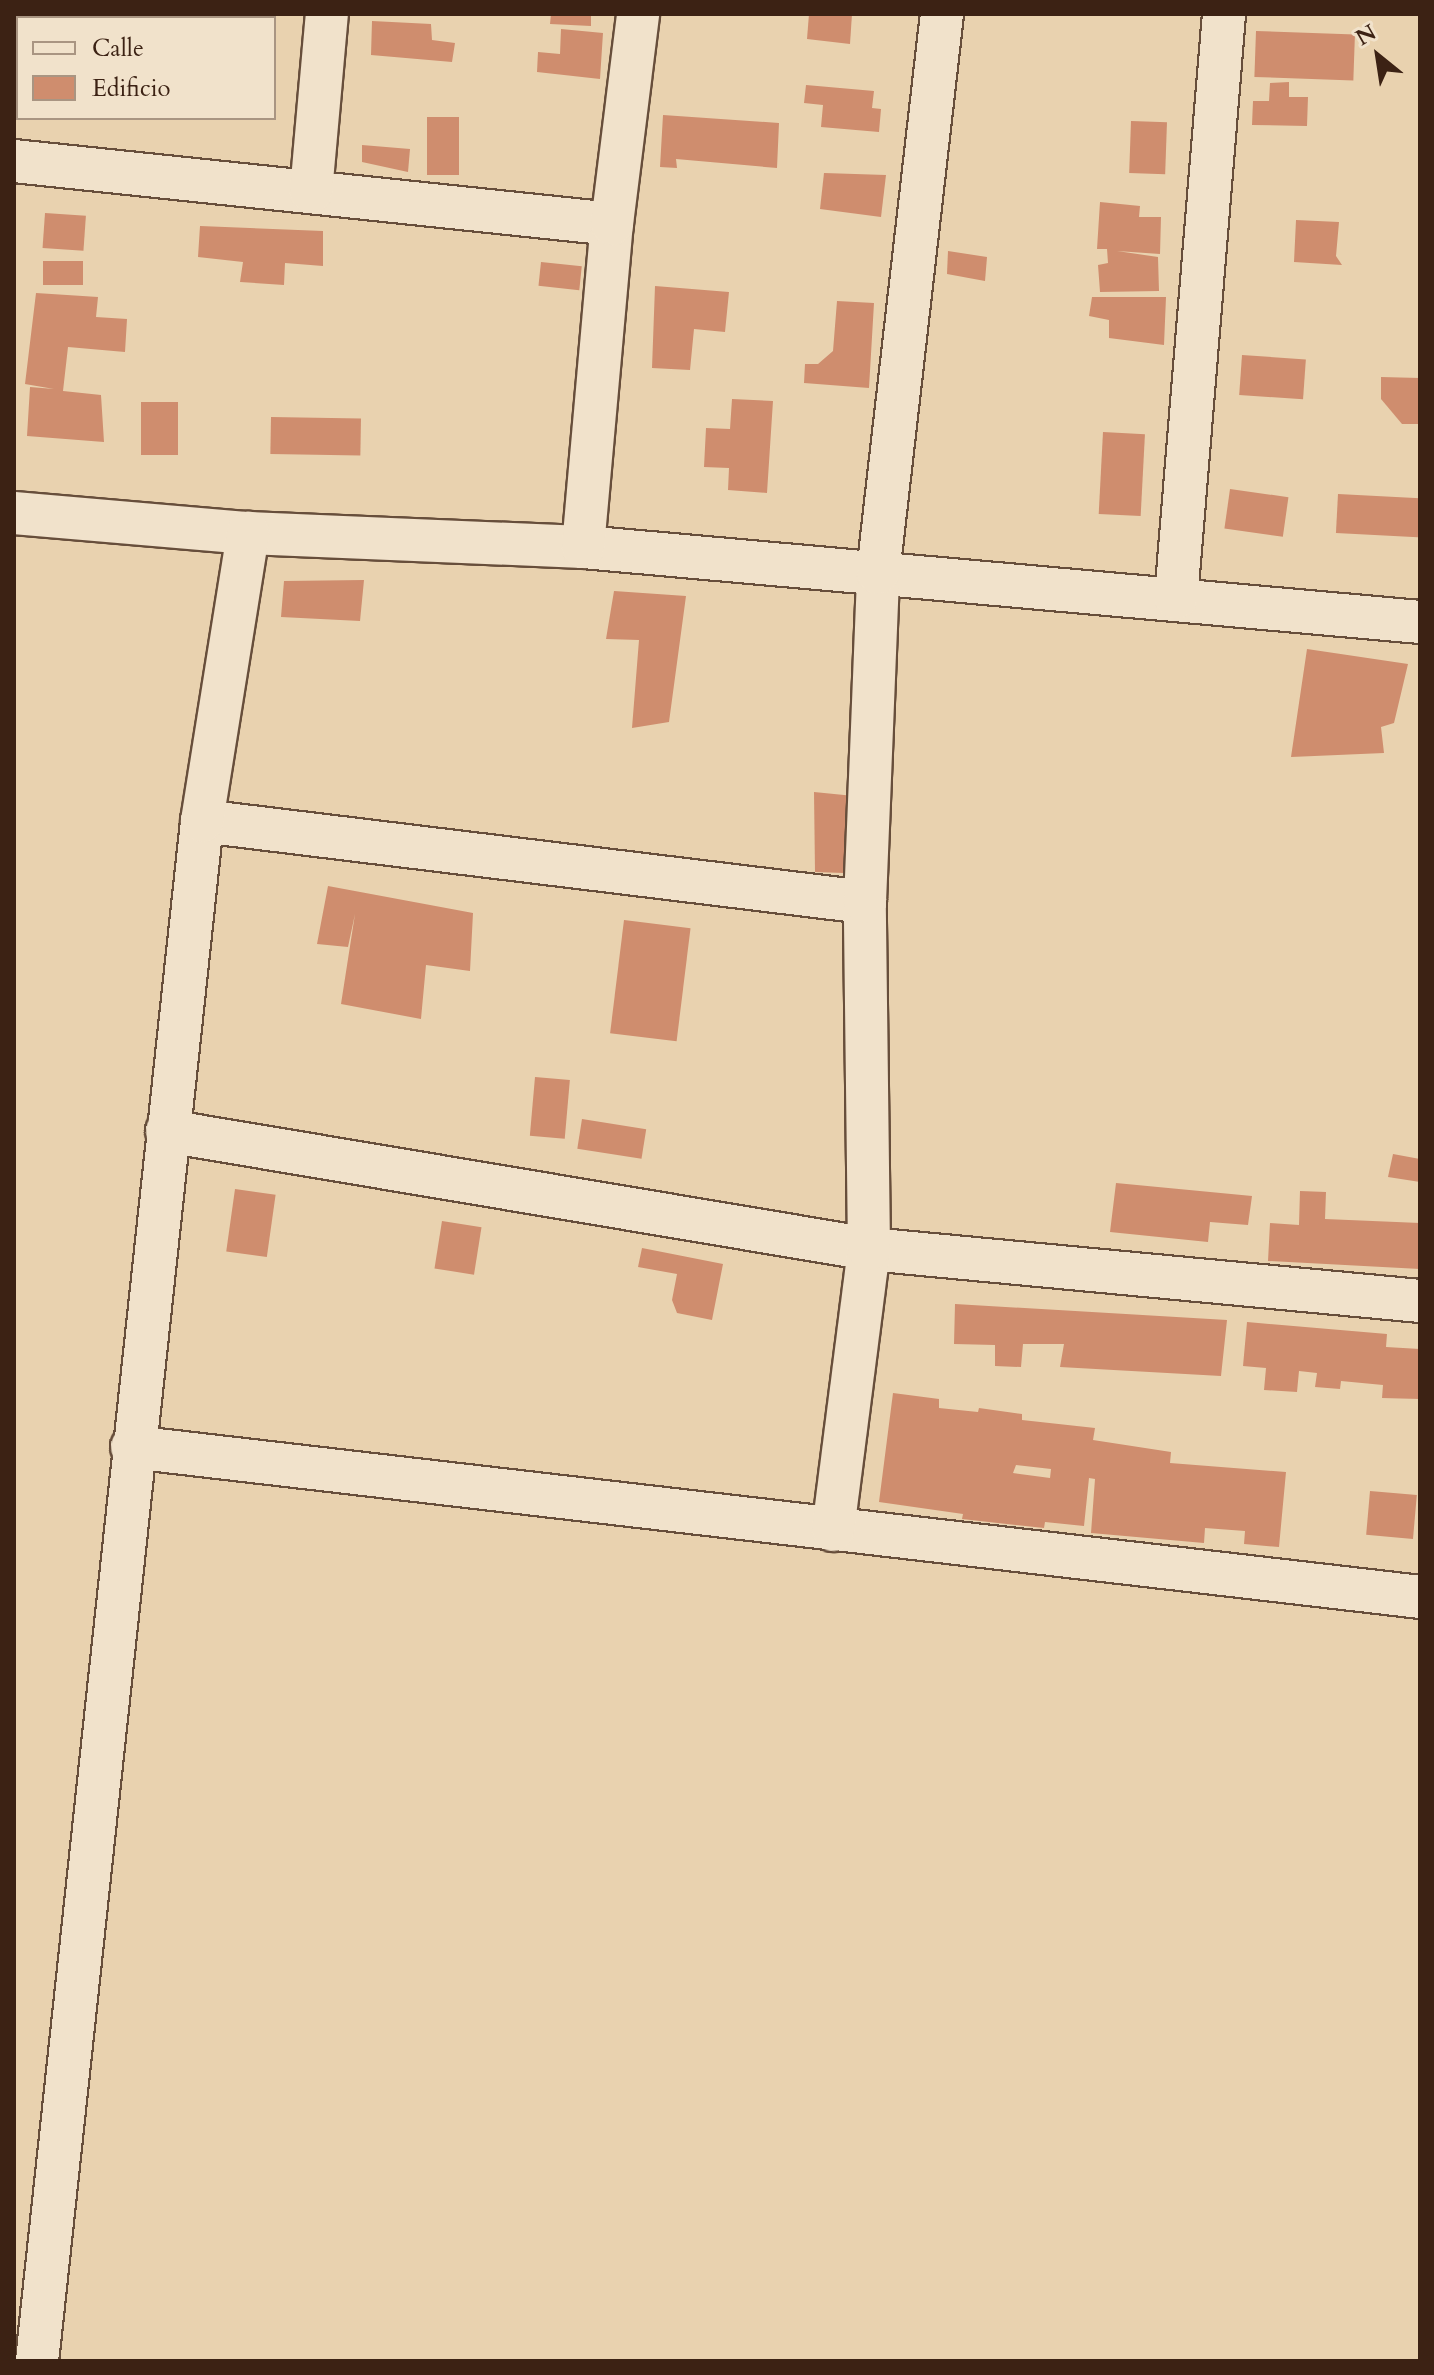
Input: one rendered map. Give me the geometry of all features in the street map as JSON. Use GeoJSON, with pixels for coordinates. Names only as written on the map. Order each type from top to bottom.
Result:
{"type":"FeatureCollection","features":[{"type":"Feature","properties":{"kind":"street"},"geometry":{"type":"LineString","coordinates":[[14,22],[15,14]]}},
{"type":"Feature","properties":{"kind":"street"},"geometry":{"type":"LineString","coordinates":[[311,192],[327,14]]}},
{"type":"Feature","properties":{"kind":"street"},"geometry":{"type":"LineString","coordinates":[[583,547],[612,224],[638,14]]}},
{"type":"Feature","properties":{"kind":"street"},"geometry":{"type":"LineString","coordinates":[[833,1530],[869,1249],[865,902],[878,573],[942,14]]}},
{"type":"Feature","properties":{"kind":"street"},"geometry":{"type":"LineString","coordinates":[[1176,598],[1224,14]]}},
{"type":"Feature","properties":{"kind":"street"},"geometry":{"type":"LineString","coordinates":[[14,161],[612,224]]}},
{"type":"Feature","properties":{"kind":"street"},"geometry":{"type":"LineString","coordinates":[[14,513],[248,533],[583,547],[1420,622]]}},
{"type":"Feature","properties":{"kind":"street"},"geometry":{"type":"LineString","coordinates":[[37,2361],[132,1447],[202,821],[248,533]]}},
{"type":"Feature","properties":{"kind":"street"},"geometry":{"type":"LineString","coordinates":[[202,821],[865,902]]}},
{"type":"Feature","properties":{"kind":"street"},"geometry":{"type":"LineString","coordinates":[[167,1131],[869,1249],[1420,1301]]}},
{"type":"Feature","properties":{"kind":"street"},"geometry":{"type":"LineString","coordinates":[[132,1447],[1420,1597]]}},
{"type":"Feature","properties":{"kind":"building"},"geometry":{"type":"Polygon","coordinates":[[[69,14],[166,14],[166,16],[69,14]]]}},
{"type":"Feature","properties":{"kind":"building"},"geometry":{"type":"Polygon","coordinates":[[[551,14],[591,14],[591,26],[550,24],[551,14]]]}},
{"type":"Feature","properties":{"kind":"building"},"geometry":{"type":"Polygon","coordinates":[[[809,14],[852,14],[850,44],[807,39],[809,14]]]}},
{"type":"Feature","properties":{"kind":"building"},"geometry":{"type":"Polygon","coordinates":[[[372,21],[431,24],[432,40],[455,43],[452,62],[371,55],[372,21]]]}},
{"type":"Feature","properties":{"kind":"building"},"geometry":{"type":"Polygon","coordinates":[[[561,29],[603,33],[600,79],[537,72],[538,52],[560,54],[561,29]]]}},
{"type":"Feature","properties":{"kind":"building"},"geometry":{"type":"Polygon","coordinates":[[[1256,31],[1355,34],[1353,80],[1254,77],[1256,31]]]}},
{"type":"Feature","properties":{"kind":"building"},"geometry":{"type":"Polygon","coordinates":[[[1289,82],[1289,97],[1308,97],[1307,126],[1252,125],[1253,101],[1269,101],[1270,83],[1289,82]]]}},
{"type":"Feature","properties":{"kind":"building"},"geometry":{"type":"Polygon","coordinates":[[[806,85],[874,91],[872,108],[881,109],[879,132],[821,127],[823,105],[804,103],[806,85]]]}},
{"type":"Feature","properties":{"kind":"building"},"geometry":{"type":"Polygon","coordinates":[[[663,115],[779,123],[777,168],[676,159],[677,168],[660,167],[663,115]]]}},
{"type":"Feature","properties":{"kind":"building"},"geometry":{"type":"Polygon","coordinates":[[[427,117],[459,117],[459,175],[427,175],[427,117]]]}},
{"type":"Feature","properties":{"kind":"building"},"geometry":{"type":"Polygon","coordinates":[[[1131,121],[1167,122],[1165,174],[1129,173],[1131,121]]]}},
{"type":"Feature","properties":{"kind":"building"},"geometry":{"type":"Polygon","coordinates":[[[362,145],[410,149],[408,172],[362,162],[362,145]]]}},
{"type":"Feature","properties":{"kind":"building"},"geometry":{"type":"Polygon","coordinates":[[[824,173],[886,175],[881,217],[820,209],[824,173]]]}},
{"type":"Feature","properties":{"kind":"building"},"geometry":{"type":"Polygon","coordinates":[[[1100,202],[1140,206],[1139,217],[1161,217],[1160,254],[1117,251],[1158,257],[1159,291],[1100,292],[1098,265],[1108,263],[1107,249],[1097,249],[1100,202]]]}},
{"type":"Feature","properties":{"kind":"building"},"geometry":{"type":"Polygon","coordinates":[[[45,213],[86,216],[83,251],[43,248],[45,213]]]}},
{"type":"Feature","properties":{"kind":"building"},"geometry":{"type":"Polygon","coordinates":[[[1296,220],[1339,222],[1336,256],[1342,265],[1294,262],[1296,220]]]}},
{"type":"Feature","properties":{"kind":"building"},"geometry":{"type":"Polygon","coordinates":[[[200,226],[323,231],[323,266],[285,263],[284,285],[240,282],[243,262],[198,257],[200,226]]]}},
{"type":"Feature","properties":{"kind":"building"},"geometry":{"type":"Polygon","coordinates":[[[948,251],[987,257],[985,281],[947,274],[948,251]]]}},
{"type":"Feature","properties":{"kind":"building"},"geometry":{"type":"Polygon","coordinates":[[[43,261],[83,261],[83,285],[43,285],[43,261]]]}},
{"type":"Feature","properties":{"kind":"building"},"geometry":{"type":"Polygon","coordinates":[[[541,262],[582,266],[579,290],[538,286],[541,262]]]}},
{"type":"Feature","properties":{"kind":"building"},"geometry":{"type":"Polygon","coordinates":[[[655,286],[729,292],[725,332],[694,329],[690,370],[652,368],[655,286]]]}},
{"type":"Feature","properties":{"kind":"building"},"geometry":{"type":"Polygon","coordinates":[[[36,293],[98,297],[96,317],[127,319],[125,352],[68,347],[63,391],[101,395],[104,442],[27,436],[30,387],[54,389],[25,384],[36,293]]]}},
{"type":"Feature","properties":{"kind":"building"},"geometry":{"type":"Polygon","coordinates":[[[1092,297],[1166,297],[1164,345],[1109,338],[1109,320],[1089,316],[1092,297]]]}},
{"type":"Feature","properties":{"kind":"building"},"geometry":{"type":"Polygon","coordinates":[[[837,301],[874,303],[869,388],[804,383],[805,364],[818,364],[833,351],[837,301]]]}},
{"type":"Feature","properties":{"kind":"building"},"geometry":{"type":"Polygon","coordinates":[[[1242,355],[1306,359],[1303,399],[1239,395],[1242,355]]]}},
{"type":"Feature","properties":{"kind":"building"},"geometry":{"type":"Polygon","coordinates":[[[1381,377],[1420,378],[1420,424],[1402,424],[1381,399],[1381,377]]]}},
{"type":"Feature","properties":{"kind":"building"},"geometry":{"type":"Polygon","coordinates":[[[732,399],[773,401],[767,493],[728,490],[729,468],[704,467],[706,428],[730,429],[732,399]]]}},
{"type":"Feature","properties":{"kind":"building"},"geometry":{"type":"Polygon","coordinates":[[[141,402],[178,402],[178,455],[141,455],[141,402]]]}},
{"type":"Feature","properties":{"kind":"building"},"geometry":{"type":"Polygon","coordinates":[[[271,417],[361,419],[360,456],[270,454],[271,417]]]}},
{"type":"Feature","properties":{"kind":"building"},"geometry":{"type":"Polygon","coordinates":[[[1103,432],[1145,434],[1141,516],[1099,514],[1103,432]]]}},
{"type":"Feature","properties":{"kind":"building"},"geometry":{"type":"Polygon","coordinates":[[[1230,489],[1288,497],[1283,537],[1224,529],[1230,489]]]}},
{"type":"Feature","properties":{"kind":"building"},"geometry":{"type":"Polygon","coordinates":[[[1338,494],[1420,498],[1418,537],[1336,533],[1338,494]]]}},
{"type":"Feature","properties":{"kind":"building"},"geometry":{"type":"Polygon","coordinates":[[[364,580],[360,621],[281,617],[284,581],[364,580]]]}},
{"type":"Feature","properties":{"kind":"building"},"geometry":{"type":"Polygon","coordinates":[[[614,591],[686,596],[669,722],[632,728],[639,640],[606,639],[614,591]]]}},
{"type":"Feature","properties":{"kind":"building"},"geometry":{"type":"Polygon","coordinates":[[[1307,649],[1408,664],[1394,723],[1381,727],[1384,753],[1291,757],[1307,649]]]}},
{"type":"Feature","properties":{"kind":"building"},"geometry":{"type":"Polygon","coordinates":[[[814,792],[854,796],[844,873],[815,872],[814,792]]]}},
{"type":"Feature","properties":{"kind":"building"},"geometry":{"type":"Polygon","coordinates":[[[328,886],[473,913],[470,971],[426,965],[421,1019],[341,1004],[355,914],[348,947],[317,944],[328,886]]]}},
{"type":"Feature","properties":{"kind":"building"},"geometry":{"type":"Polygon","coordinates":[[[624,920],[691,928],[677,1041],[610,1033],[624,920]]]}},
{"type":"Feature","properties":{"kind":"building"},"geometry":{"type":"Polygon","coordinates":[[[535,1077],[570,1080],[565,1139],[530,1136],[535,1077]]]}},
{"type":"Feature","properties":{"kind":"building"},"geometry":{"type":"Polygon","coordinates":[[[582,1119],[646,1129],[642,1159],[577,1149],[582,1119]]]}},
{"type":"Feature","properties":{"kind":"building"},"geometry":{"type":"Polygon","coordinates":[[[1393,1154],[1420,1159],[1420,1182],[1388,1177],[1393,1154]]]}},
{"type":"Feature","properties":{"kind":"building"},"geometry":{"type":"Polygon","coordinates":[[[1116,1183],[1252,1196],[1248,1225],[1210,1222],[1208,1242],[1110,1232],[1116,1183]]]}},
{"type":"Feature","properties":{"kind":"building"},"geometry":{"type":"Polygon","coordinates":[[[235,1189],[276,1195],[267,1257],[226,1251],[235,1189]]]}},
{"type":"Feature","properties":{"kind":"building"},"geometry":{"type":"Polygon","coordinates":[[[1300,1191],[1326,1192],[1325,1219],[1420,1223],[1420,1269],[1268,1261],[1270,1223],[1299,1225],[1300,1191]]]}},
{"type":"Feature","properties":{"kind":"building"},"geometry":{"type":"Polygon","coordinates":[[[442,1221],[482,1227],[474,1275],[434,1268],[442,1221]]]}},
{"type":"Feature","properties":{"kind":"building"},"geometry":{"type":"Polygon","coordinates":[[[642,1248],[723,1264],[712,1320],[677,1313],[672,1300],[677,1274],[638,1267],[642,1248]]]}},
{"type":"Feature","properties":{"kind":"building"},"geometry":{"type":"Polygon","coordinates":[[[955,1304],[1227,1320],[1221,1376],[1060,1367],[1064,1344],[1023,1344],[1021,1367],[995,1366],[995,1345],[954,1344],[955,1304]]]}},
{"type":"Feature","properties":{"kind":"building"},"geometry":{"type":"Polygon","coordinates":[[[1247,1322],[1387,1334],[1386,1347],[1420,1349],[1420,1399],[1382,1398],[1383,1385],[1341,1381],[1340,1389],[1315,1387],[1317,1373],[1299,1371],[1297,1392],[1264,1390],[1266,1368],[1243,1366],[1247,1322]]]}},
{"type":"Feature","properties":{"kind":"building"},"geometry":{"type":"Polygon","coordinates":[[[893,1393],[939,1399],[939,1408],[978,1412],[979,1408],[1022,1414],[1022,1420],[1095,1428],[1093,1440],[1171,1452],[1170,1463],[1286,1472],[1279,1547],[1244,1544],[1245,1531],[1205,1528],[1204,1543],[1091,1533],[1095,1479],[1089,1478],[1084,1526],[1045,1522],[1044,1528],[962,1519],[963,1514],[879,1502],[893,1393]],[[1016,1465],[1013,1473],[1050,1478],[1051,1469],[1016,1465]]]}},
{"type":"Feature","properties":{"kind":"building"},"geometry":{"type":"Polygon","coordinates":[[[1370,1491],[1417,1495],[1413,1539],[1366,1535],[1370,1491]]]}}]}
